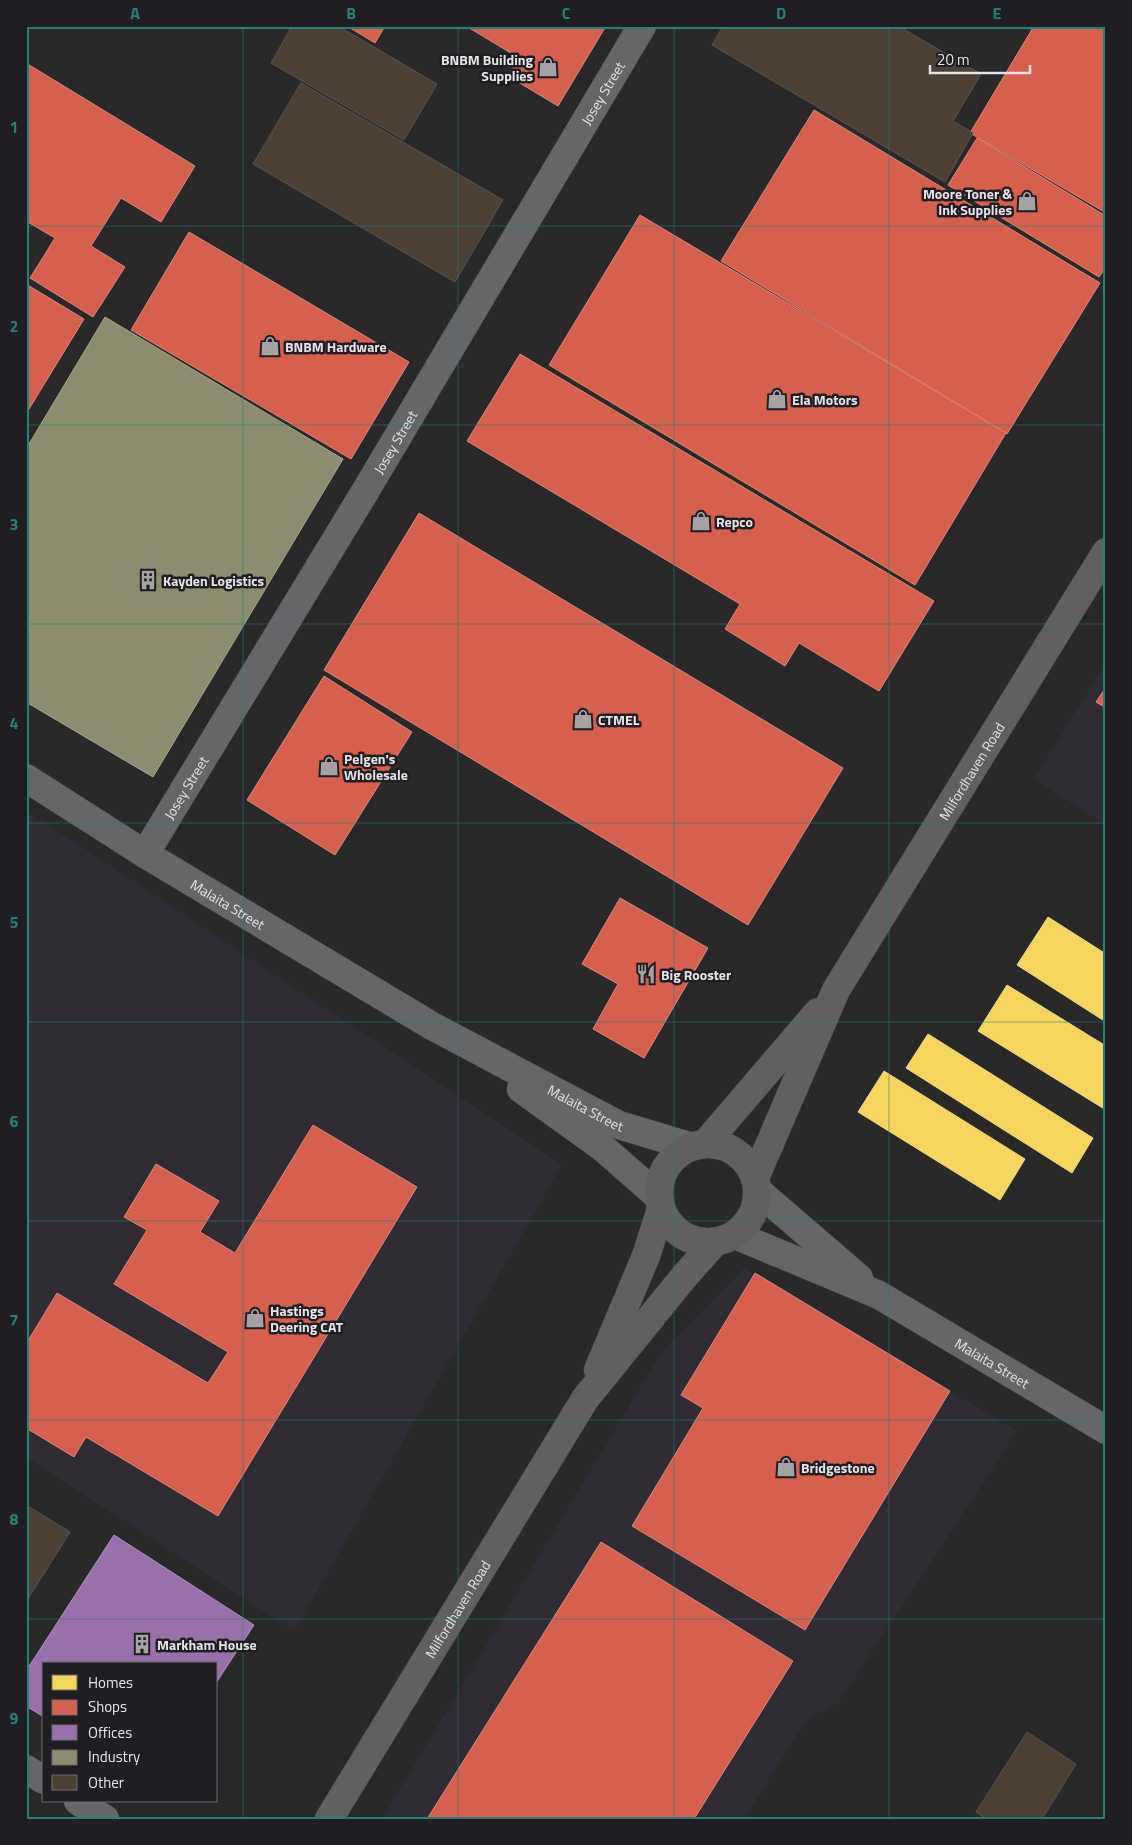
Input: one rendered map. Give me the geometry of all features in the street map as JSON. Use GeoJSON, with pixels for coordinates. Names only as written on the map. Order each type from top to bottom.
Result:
{"type":"FeatureCollection","features":[{"type":"Feature","properties":{"kind":"main road","name":"Milfordhaven Road"},"geometry":{"type":"LineString","coordinates":[[756,1184],[836,990],[1106,552]]}},
{"type":"Feature","properties":{"kind":"main road","name":"Milfordhaven Road"},"geometry":{"type":"LineString","coordinates":[[698,1145],[836,990]]}},
{"type":"Feature","properties":{"kind":"main road"},"geometry":{"type":"LineString","coordinates":[[698,1145],[721,1146],[736,1152],[748,1163],[756,1184],[756,1208],[748,1223],[725,1238],[701,1242],[677,1232],[668,1222],[660,1203],[659,1184],[663,1172],[670,1161],[680,1153],[698,1145]]}},
{"type":"Feature","properties":{"kind":"main road","name":"Milfordhaven Road"},"geometry":{"type":"LineString","coordinates":[[585,1400],[646,1256],[660,1203]]}},
{"type":"Feature","properties":{"kind":"main road","name":"Milfordhaven Road"},"geometry":{"type":"LineString","coordinates":[[330,1819],[585,1400],[683,1278],[725,1238]]}},
{"type":"Feature","properties":{"kind":"street","name":"Josey Street"},"geometry":{"type":"LineString","coordinates":[[145,854],[366,490],[642,26]]}},
{"type":"Feature","properties":{"kind":"street","name":"Malaita Street"},"geometry":{"type":"LineString","coordinates":[[26,778],[145,854],[432,1026],[619,1125],[698,1145]]}},
{"type":"Feature","properties":{"kind":"street","name":"Malaita Street"},"geometry":{"type":"LineString","coordinates":[[432,1026],[603,1148],[660,1203]]}},
{"type":"Feature","properties":{"kind":"street","name":"Malaita Street"},"geometry":{"type":"LineString","coordinates":[[756,1184],[879,1295]]}},
{"type":"Feature","properties":{"kind":"street","name":"Malaita Street"},"geometry":{"type":"LineString","coordinates":[[725,1238],[879,1295],[1106,1430]]}},
{"type":"Feature","properties":{"kind":"street"},"geometry":{"type":"LineString","coordinates":[[26,1769],[42,1779]]}},
{"type":"Feature","properties":{"kind":"street"},"geometry":{"type":"LineString","coordinates":[[80,1802],[105,1819]]}},
{"type":"Feature","properties":{"kind":"shaded area"},"geometry":{"type":"Polygon","coordinates":[[[1106,663],[1106,825],[1034,779],[1106,663]]]}},
{"type":"Feature","properties":{"kind":"shaded area"},"geometry":{"type":"Polygon","coordinates":[[[26,810],[562,1165],[294,1631],[26,1457],[26,810]]]}},
{"type":"Feature","properties":{"kind":"shaded area"},"geometry":{"type":"Polygon","coordinates":[[[744,1268],[1017,1431],[839,1702],[806,1720],[744,1819],[382,1819],[661,1353],[744,1268]]]}},
{"type":"Feature","properties":{"kind":"building: Homes"},"geometry":{"type":"Polygon","coordinates":[[[1048,917],[1106,954],[1106,1022],[1017,965],[1048,917]]]}},
{"type":"Feature","properties":{"kind":"building: Homes"},"geometry":{"type":"Polygon","coordinates":[[[1007,985],[1106,1046],[1106,1110],[978,1031],[1007,985]]]}},
{"type":"Feature","properties":{"kind":"building: Homes"},"geometry":{"type":"Polygon","coordinates":[[[928,1034],[1093,1138],[1072,1173],[906,1068],[928,1034]]]}},
{"type":"Feature","properties":{"kind":"building: Homes"},"geometry":{"type":"Polygon","coordinates":[[[884,1071],[1025,1159],[1000,1200],[858,1112],[884,1071]]]}},
{"type":"Feature","properties":{"kind":"building: Shops"},"geometry":{"type":"Polygon","coordinates":[[[347,26],[385,26],[375,43],[347,26]]]}},
{"type":"Feature","properties":{"kind":"building: Shops","name":"BNBM Building Supplies"},"geometry":{"type":"Polygon","coordinates":[[[466,26],[606,26],[558,106],[508,76],[519,58],[466,26]]]}},
{"type":"Feature","properties":{"kind":"building: Shops"},"geometry":{"type":"Polygon","coordinates":[[[1034,26],[1106,26],[1106,213],[970,133],[1034,26]]]}},
{"type":"Feature","properties":{"kind":"building: Shops"},"geometry":{"type":"Polygon","coordinates":[[[26,63],[195,166],[161,222],[121,198],[91,246],[125,267],[93,317],[30,278],[55,238],[26,221],[26,63]]]}},
{"type":"Feature","properties":{"kind":"building: Shops","name":"Ela Motors"},"geometry":{"type":"Polygon","coordinates":[[[814,110],[1100,283],[1007,434],[721,261],[814,110]]]}},
{"type":"Feature","properties":{"kind":"building: Shops","name":"Moore Toner & Ink Supplies"},"geometry":{"type":"Polygon","coordinates":[[[977,138],[1106,216],[1106,267],[1099,277],[948,185],[977,138]]]}},
{"type":"Feature","properties":{"kind":"building: Shops","name":"Ela Motors"},"geometry":{"type":"Polygon","coordinates":[[[640,215],[1006,433],[915,585],[549,365],[640,215]]]}},
{"type":"Feature","properties":{"kind":"building: Shops","name":"BNBM Hardware"},"geometry":{"type":"Polygon","coordinates":[[[189,232],[409,362],[351,459],[131,330],[189,232]]]}},
{"type":"Feature","properties":{"kind":"building: Shops"},"geometry":{"type":"Polygon","coordinates":[[[26,284],[84,319],[26,414],[26,284]]]}},
{"type":"Feature","properties":{"kind":"building: Shops","name":"Repco"},"geometry":{"type":"Polygon","coordinates":[[[520,354],[934,601],[879,691],[799,643],[785,666],[725,629],[740,604],[467,441],[520,354]]]}},
{"type":"Feature","properties":{"kind":"building: Shops","name":"CTMEL"},"geometry":{"type":"Polygon","coordinates":[[[419,513],[843,768],[748,925],[324,670],[419,513]]]}},
{"type":"Feature","properties":{"kind":"building: Shops","name":"Pelgen's Wholesale"},"geometry":{"type":"Polygon","coordinates":[[[324,676],[412,732],[335,855],[247,800],[324,676]]]}},
{"type":"Feature","properties":{"kind":"building: Shops"},"geometry":{"type":"Polygon","coordinates":[[[1106,687],[1106,708],[1096,702],[1106,687]]]}},
{"type":"Feature","properties":{"kind":"building: Shops","name":"Big Rooster"},"geometry":{"type":"Polygon","coordinates":[[[620,898],[708,948],[644,1058],[593,1029],[618,984],[582,964],[620,898]]]}},
{"type":"Feature","properties":{"kind":"building: Shops","name":"Hastings Deering CAT"},"geometry":{"type":"Polygon","coordinates":[[[313,1125],[417,1187],[218,1516],[86,1437],[74,1457],[26,1428],[26,1344],[57,1293],[208,1383],[228,1352],[114,1284],[147,1230],[124,1217],[156,1164],[219,1201],[200,1232],[235,1253],[313,1125]]]}},
{"type":"Feature","properties":{"kind":"building: Shops","name":"Bridgestone"},"geometry":{"type":"Polygon","coordinates":[[[755,1273],[950,1391],[805,1630],[632,1526],[703,1408],[681,1395],[755,1273]]]}},
{"type":"Feature","properties":{"kind":"building: Shops"},"geometry":{"type":"Polygon","coordinates":[[[601,1542],[793,1661],[694,1819],[427,1819],[601,1542]]]}},
{"type":"Feature","properties":{"kind":"building: Offices","name":"Markham House"},"geometry":{"type":"Polygon","coordinates":[[[114,1535],[254,1625],[218,1680],[218,1662],[42,1662],[42,1716],[26,1706],[26,1671],[114,1535]]]}},
{"type":"Feature","properties":{"kind":"building: Industry","name":"Kayden Logistics"},"geometry":{"type":"Polygon","coordinates":[[[105,317],[343,459],[153,777],[26,702],[26,449],[105,317]]]}},
{"type":"Feature","properties":{"kind":"building: Other"},"geometry":{"type":"Polygon","coordinates":[[[292,26],[338,26],[437,84],[404,140],[271,63],[292,26]]]}},
{"type":"Feature","properties":{"kind":"building: Other"},"geometry":{"type":"Polygon","coordinates":[[[723,26],[898,26],[981,74],[953,121],[973,133],[945,182],[712,45],[723,26]]]}},
{"type":"Feature","properties":{"kind":"building: Other"},"geometry":{"type":"Polygon","coordinates":[[[301,83],[503,200],[455,282],[253,164],[301,83]]]}},
{"type":"Feature","properties":{"kind":"building: Other"},"geometry":{"type":"Polygon","coordinates":[[[26,1505],[70,1532],[26,1602],[26,1505]]]}},
{"type":"Feature","properties":{"kind":"building: Other"},"geometry":{"type":"Polygon","coordinates":[[[1027,1732],[1076,1764],[1042,1819],[986,1819],[976,1812],[1027,1732]]]}},
{"type":"Feature","properties":{"kind":"place","name":"BNBM Building Supplies"},"geometry":{"type":"Point","coordinates":[548,67]}},
{"type":"Feature","properties":{"kind":"place","name":"Moore Toner & Ink Supplies"},"geometry":{"type":"Point","coordinates":[1027,201]}},
{"type":"Feature","properties":{"kind":"place","name":"BNBM Hardware"},"geometry":{"type":"Point","coordinates":[270,346]}},
{"type":"Feature","properties":{"kind":"place","name":"Ela Motors"},"geometry":{"type":"Point","coordinates":[777,399]}},
{"type":"Feature","properties":{"kind":"place","name":"Repco"},"geometry":{"type":"Point","coordinates":[701,521]}},
{"type":"Feature","properties":{"kind":"place","name":"Kayden Logistics"},"geometry":{"type":"Point","coordinates":[148,580]}},
{"type":"Feature","properties":{"kind":"place","name":"CTMEL"},"geometry":{"type":"Point","coordinates":[583,719]}},
{"type":"Feature","properties":{"kind":"place","name":"Pelgen's Wholesale"},"geometry":{"type":"Point","coordinates":[329,766]}},
{"type":"Feature","properties":{"kind":"place","name":"Big Rooster"},"geometry":{"type":"Point","coordinates":[646,974]}},
{"type":"Feature","properties":{"kind":"place","name":"Hastings Deering CAT"},"geometry":{"type":"Point","coordinates":[255,1318]}},
{"type":"Feature","properties":{"kind":"place","name":"Bridgestone"},"geometry":{"type":"Point","coordinates":[786,1467]}},
{"type":"Feature","properties":{"kind":"place","name":"Markham House"},"geometry":{"type":"Point","coordinates":[142,1644]}}]}
